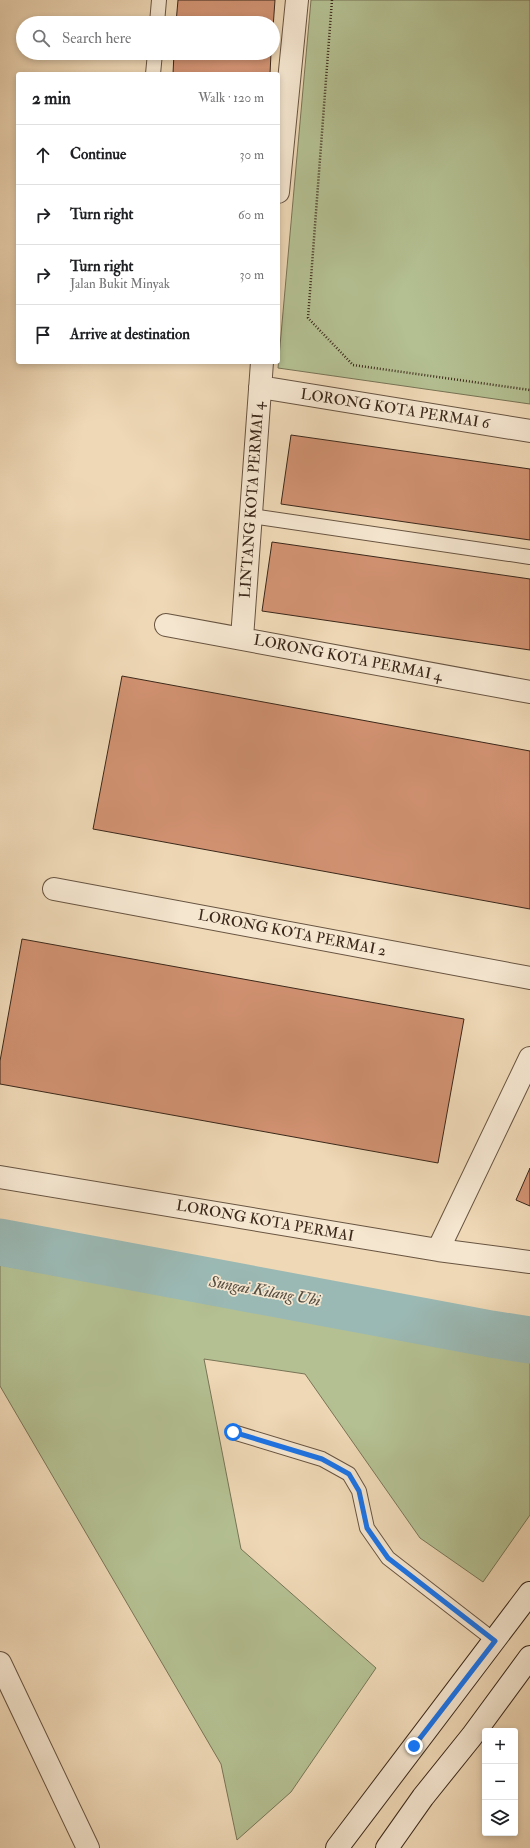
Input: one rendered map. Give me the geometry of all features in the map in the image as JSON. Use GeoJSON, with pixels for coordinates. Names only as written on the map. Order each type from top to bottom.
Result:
{"type":"FeatureCollection","features":[{"type":"Feature","properties":{"kind":"street"},"geometry":{"type":"LineString","coordinates":[[280,154],[297,0]]}},
{"type":"Feature","properties":{"kind":"street","name":"LINTANG KOTA PERMAI 4"},"geometry":{"type":"LineString","coordinates":[[242,638],[262,364]]}},
{"type":"Feature","properties":{"kind":"street","name":"LORONG KOTA PERMAI 6"},"geometry":{"type":"LineString","coordinates":[[260,387],[530,431]]}},
{"type":"Feature","properties":{"kind":"street","name":"LORONG KOTA PERMAI 4"},"geometry":{"type":"LineString","coordinates":[[166,625],[530,692]]}},
{"type":"Feature","properties":{"kind":"street","name":"LORONG KOTA PERMAI 2"},"geometry":{"type":"LineString","coordinates":[[54,889],[530,978]]}},
{"type":"Feature","properties":{"kind":"street"},"geometry":{"type":"LineString","coordinates":[[438,1250],[530,1058]]}},
{"type":"Feature","properties":{"kind":"street","name":"LORONG KOTA PERMAI"},"geometry":{"type":"LineString","coordinates":[[0,1176],[438,1250],[530,1262]]}},
{"type":"Feature","properties":{"kind":"street"},"geometry":{"type":"LineString","coordinates":[[337,1848],[530,1593]]}},
{"type":"Feature","properties":{"kind":"street"},"geometry":{"type":"LineString","coordinates":[[387,1848],[423,1797],[472,1736],[530,1657]]}},
{"type":"Feature","properties":{"kind":"street"},"geometry":{"type":"LineString","coordinates":[[1,1667],[88,1848]]}},
{"type":"Feature","properties":{"kind":"lane"},"geometry":{"type":"LineString","coordinates":[[158,16],[159,0]]}},
{"type":"Feature","properties":{"kind":"lane"},"geometry":{"type":"LineString","coordinates":[[153,72],[154,60]]}},
{"type":"Feature","properties":{"kind":"lane"},"geometry":{"type":"LineString","coordinates":[[251,516],[530,557]]}},
{"type":"Feature","properties":{"kind":"lane"},"geometry":{"type":"LineString","coordinates":[[233,1432],[322,1459],[349,1474],[359,1491],[367,1528],[388,1558],[495,1641]]}},
{"type":"Feature","properties":{"kind":"path"},"geometry":{"type":"LineString","coordinates":[[332,0],[308,318],[353,365],[530,390]]}},
{"type":"Feature","properties":{"kind":"green space"},"geometry":{"type":"Polygon","coordinates":[[[311,0],[530,0],[530,404],[278,368],[278,364],[280,364],[280,346],[311,0]]]}},
{"type":"Feature","properties":{"kind":"green space"},"geometry":{"type":"Polygon","coordinates":[[[0,1265],[530,1358],[530,1515],[483,1582],[420,1538],[305,1374],[204,1359],[241,1549],[376,1668],[291,1792],[237,1840],[221,1764],[0,1386],[0,1265]]]}},
{"type":"Feature","properties":{"kind":"building"},"geometry":{"type":"Polygon","coordinates":[[[178,0],[275,0],[274,16],[177,16],[178,0]]]}},
{"type":"Feature","properties":{"kind":"building"},"geometry":{"type":"Polygon","coordinates":[[[174,60],[271,60],[270,72],[173,72],[174,60]]]}},
{"type":"Feature","properties":{"kind":"building"},"geometry":{"type":"Polygon","coordinates":[[[291,435],[530,469],[530,540],[281,504],[291,435]]]}},
{"type":"Feature","properties":{"kind":"building"},"geometry":{"type":"Polygon","coordinates":[[[272,542],[530,579],[530,650],[262,611],[272,542]]]}},
{"type":"Feature","properties":{"kind":"building"},"geometry":{"type":"Polygon","coordinates":[[[122,676],[530,751],[530,909],[93,829],[122,676]]]}},
{"type":"Feature","properties":{"kind":"building"},"geometry":{"type":"Polygon","coordinates":[[[22,939],[464,1019],[438,1163],[0,1084],[0,1061],[22,939]]]}},
{"type":"Feature","properties":{"kind":"building"},"geometry":{"type":"Polygon","coordinates":[[[530,1168],[530,1206],[516,1200],[530,1168]]]}},
{"type":"Feature","properties":{"kind":"waterway","name":"Sungai Kilang Ubi"},"geometry":{"type":"LineString","coordinates":[[0,1242],[530,1340]]}},
{"type":"Feature","properties":{"kind":"route"},"geometry":{"type":"LineString","coordinates":[[233,1432],[322,1459],[349,1474],[359,1491],[367,1528],[388,1558],[495,1641],[414,1746]]}}]}
